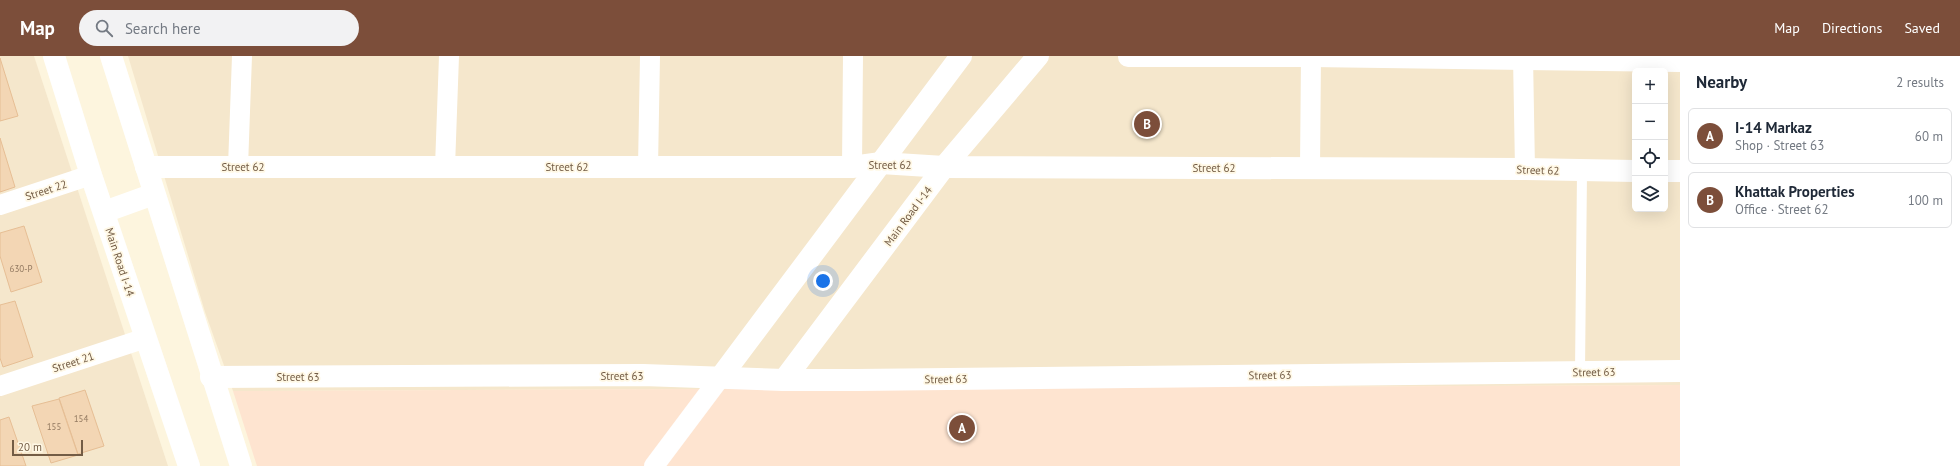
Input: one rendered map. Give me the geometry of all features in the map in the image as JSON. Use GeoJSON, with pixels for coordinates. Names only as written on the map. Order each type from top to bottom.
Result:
{"type":"FeatureCollection","features":[{"type":"Feature","properties":{"kind":"street","name":"Main Road I-14"},"geometry":{"type":"LineString","coordinates":[[54,56],[91,175],[189,466]]}},
{"type":"Feature","properties":{"kind":"street"},"geometry":{"type":"LineString","coordinates":[[111,56],[241,466]]}},
{"type":"Feature","properties":{"kind":"street"},"geometry":{"type":"LineString","coordinates":[[238,167],[242,56]]}},
{"type":"Feature","properties":{"kind":"street"},"geometry":{"type":"LineString","coordinates":[[446,167],[449,56]]}},
{"type":"Feature","properties":{"kind":"street"},"geometry":{"type":"LineString","coordinates":[[648,167],[650,56]]}},
{"type":"Feature","properties":{"kind":"street"},"geometry":{"type":"LineString","coordinates":[[852,167],[853,56]]}},
{"type":"Feature","properties":{"kind":"street"},"geometry":{"type":"LineString","coordinates":[[654,466],[880,163],[962,56]]}},
{"type":"Feature","properties":{"kind":"street","name":"Main Road I-14"},"geometry":{"type":"LineString","coordinates":[[784,380],[944,167],[1038,56]]}},
{"type":"Feature","properties":{"kind":"street"},"geometry":{"type":"LineString","coordinates":[[1128,57],[1311,56],[1523,58],[1680,62]]}},
{"type":"Feature","properties":{"kind":"street"},"geometry":{"type":"LineString","coordinates":[[1310,168],[1311,56]]}},
{"type":"Feature","properties":{"kind":"street"},"geometry":{"type":"LineString","coordinates":[[1523,58],[1525,169]]}},
{"type":"Feature","properties":{"kind":"street","name":"Street 62"},"geometry":{"type":"LineString","coordinates":[[146,167],[852,167],[880,163],[944,167],[1525,169],[1582,172],[1632,172]]}},
{"type":"Feature","properties":{"kind":"street"},"geometry":{"type":"LineString","coordinates":[[1668,171],[1680,171]]}},
{"type":"Feature","properties":{"kind":"street","name":"Street 22"},"geometry":{"type":"LineString","coordinates":[[0,205],[91,175]]}},
{"type":"Feature","properties":{"kind":"street"},"geometry":{"type":"LineString","coordinates":[[104,212],[154,194]]}},
{"type":"Feature","properties":{"kind":"street","name":"Street 21"},"geometry":{"type":"LineString","coordinates":[[0,386],[146,338]]}},
{"type":"Feature","properties":{"kind":"street","name":"Street 63"},"geometry":{"type":"LineString","coordinates":[[212,377],[643,375],[784,380],[1680,371]]}},
{"type":"Feature","properties":{"kind":"lane"},"geometry":{"type":"LineString","coordinates":[[1580,372],[1582,172]]}},
{"type":"Feature","properties":{"kind":"shaded area"},"geometry":{"type":"Polygon","coordinates":[[[0,56],[34,56],[168,466],[0,466],[0,56]]]}},
{"type":"Feature","properties":{"kind":"shaded area"},"geometry":{"type":"Polygon","coordinates":[[[128,56],[1680,56],[1680,385],[233,391],[205,312],[128,56]]]}},
{"type":"Feature","properties":{"kind":"shaded area"},"geometry":{"type":"Polygon","coordinates":[[[1680,385],[1680,466],[257,466],[233,391],[1680,385]]]}},
{"type":"Feature","properties":{"kind":"building"},"geometry":{"type":"Polygon","coordinates":[[[0,58],[18,116],[0,121],[0,58]]]}},
{"type":"Feature","properties":{"kind":"building"},"geometry":{"type":"Polygon","coordinates":[[[0,138],[15,187],[0,192],[0,138]]]}},
{"type":"Feature","properties":{"kind":"building"},"geometry":{"type":"Polygon","coordinates":[[[24,226],[42,282],[11,292],[0,256],[0,233],[24,226]]]}},
{"type":"Feature","properties":{"kind":"building"},"geometry":{"type":"Polygon","coordinates":[[[15,301],[33,357],[3,367],[0,358],[0,305],[15,301]]]}},
{"type":"Feature","properties":{"kind":"building"},"geometry":{"type":"Polygon","coordinates":[[[85,390],[104,446],[78,454],[59,398],[85,390]]]}},
{"type":"Feature","properties":{"kind":"building"},"geometry":{"type":"Polygon","coordinates":[[[59,399],[78,455],[51,463],[32,406],[59,399]]]}},
{"type":"Feature","properties":{"kind":"building"},"geometry":{"type":"Polygon","coordinates":[[[9,417],[26,466],[0,466],[0,420],[9,417]]]}},
{"type":"Feature","properties":{"kind":"place","name":"Khattak Properties"},"geometry":{"type":"Point","coordinates":[1147,124]}},
{"type":"Feature","properties":{"kind":"place","name":"I-14 Markaz"},"geometry":{"type":"Point","coordinates":[962,428]}}]}
